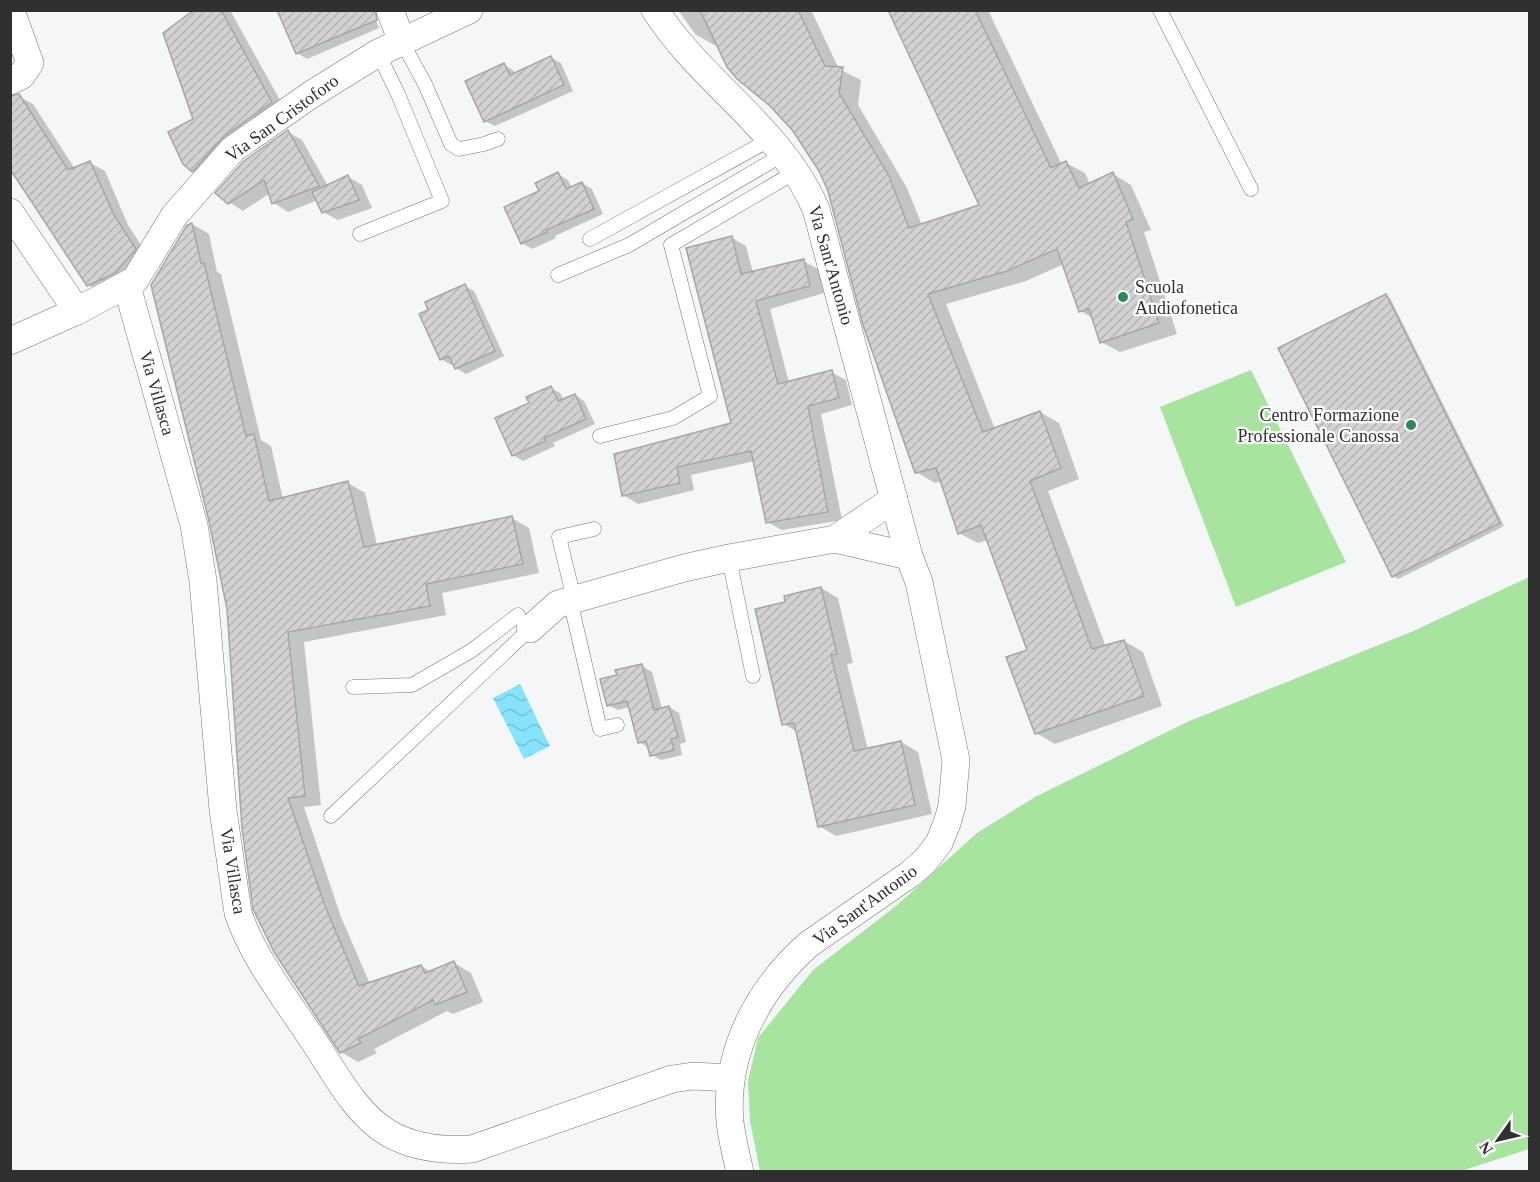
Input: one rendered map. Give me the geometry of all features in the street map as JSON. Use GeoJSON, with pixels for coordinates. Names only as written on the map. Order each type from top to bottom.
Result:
{"type":"FeatureCollection","features":[{"type":"Feature","properties":{"kind":"street"},"geometry":{"type":"LineString","coordinates":[[390,10],[390,47]]}},
{"type":"Feature","properties":{"kind":"street","name":"Via San Cristoforo"},"geometry":{"type":"LineString","coordinates":[[10,341],[77,311],[135,280],[174,216],[233,149],[312,94],[390,47],[469,10]]}},
{"type":"Feature","properties":{"kind":"street","name":"Via Sant'Antonio"},"geometry":{"type":"LineString","coordinates":[[655,10],[676,42],[784,154],[806,186],[816,209],[909,556],[919,582],[956,760],[952,806],[947,823],[939,843],[925,861],[910,874],[809,944],[774,981],[751,1017],[741,1039],[731,1078],[730,1119],[740,1172]]}},
{"type":"Feature","properties":{"kind":"street"},"geometry":{"type":"LineString","coordinates":[[10,81],[21,76],[30,63],[15,19]]}},
{"type":"Feature","properties":{"kind":"street"},"geometry":{"type":"LineString","coordinates":[[10,212],[77,311]]}},
{"type":"Feature","properties":{"kind":"street","name":"Via Villasca"},"geometry":{"type":"LineString","coordinates":[[127,285],[194,525],[203,581],[224,810],[238,913],[257,956],[353,1099],[374,1123],[403,1141],[420,1147],[456,1150],[472,1149],[672,1079],[693,1076],[731,1078]]}},
{"type":"Feature","properties":{"kind":"street"},"geometry":{"type":"LineString","coordinates":[[835,539],[894,499]]}},
{"type":"Feature","properties":{"kind":"street"},"geometry":{"type":"LineString","coordinates":[[524,622],[567,601],[684,567],[835,539],[909,556]]}},
{"type":"Feature","properties":{"kind":"lane"},"geometry":{"type":"LineString","coordinates":[[1160,10],[1251,189]]}},
{"type":"Feature","properties":{"kind":"lane"},"geometry":{"type":"LineString","coordinates":[[390,47],[425,84],[451,144],[459,149],[498,139]]}},
{"type":"Feature","properties":{"kind":"lane"},"geometry":{"type":"LineString","coordinates":[[360,234],[442,201],[398,94],[390,47]]}},
{"type":"Feature","properties":{"kind":"lane"},"geometry":{"type":"LineString","coordinates":[[590,239],[784,154]]}},
{"type":"Feature","properties":{"kind":"lane"},"geometry":{"type":"LineString","coordinates":[[558,275],[628,245],[784,154]]}},
{"type":"Feature","properties":{"kind":"lane"},"geometry":{"type":"LineString","coordinates":[[600,436],[673,418],[710,396],[671,245],[784,154]]}},
{"type":"Feature","properties":{"kind":"lane"},"geometry":{"type":"LineString","coordinates":[[594,529],[559,537],[567,601],[600,729],[617,725]]}},
{"type":"Feature","properties":{"kind":"lane"},"geometry":{"type":"LineString","coordinates":[[729,558],[753,676]]}},
{"type":"Feature","properties":{"kind":"lane"},"geometry":{"type":"LineString","coordinates":[[353,687],[411,685],[524,622]]}},
{"type":"Feature","properties":{"kind":"lane"},"geometry":{"type":"LineString","coordinates":[[331,816],[524,622]]}},
{"type":"Feature","properties":{"kind":"green space"},"geometry":{"type":"Polygon","coordinates":[[[1251,370],[1346,562],[1236,607],[1160,407],[1251,370]]]}},
{"type":"Feature","properties":{"kind":"green space"},"geometry":{"type":"Polygon","coordinates":[[[1529,577],[1529,1149],[1458,1172],[760,1171],[750,1121],[748,1081],[758,1038],[813,970],[896,906],[977,833],[1035,797],[1187,722],[1411,632],[1529,577]]]}},
{"type":"Feature","properties":{"kind":"water"},"geometry":{"type":"Polygon","coordinates":[[[520,684],[550,746],[524,759],[493,698],[520,684]]]}},
{"type":"Feature","properties":{"kind":"building"},"geometry":{"type":"Polygon","coordinates":[[[194,10],[221,10],[272,102],[224,136],[192,172],[183,164],[168,132],[193,119],[163,33],[194,10]]]}},
{"type":"Feature","properties":{"kind":"building"},"geometry":{"type":"Polygon","coordinates":[[[277,10],[375,10],[377,20],[296,54],[277,10]]]}},
{"type":"Feature","properties":{"kind":"building"},"geometry":{"type":"Polygon","coordinates":[[[700,10],[798,10],[825,66],[843,67],[839,93],[889,176],[909,228],[979,205],[888,10],[975,10],[1051,168],[1066,161],[1079,188],[1113,172],[1133,219],[1126,222],[1159,323],[1100,343],[1089,309],[1079,312],[1057,249],[1007,271],[928,294],[983,432],[1040,411],[1061,468],[1030,481],[1092,649],[1124,640],[1144,696],[1035,734],[1006,657],[1027,650],[981,525],[958,534],[936,468],[915,473],[863,325],[828,191],[819,171],[793,131],[770,106],[737,79],[727,67],[700,10]]]}},
{"type":"Feature","properties":{"kind":"building"},"geometry":{"type":"Polygon","coordinates":[[[551,56],[564,85],[484,122],[465,81],[504,63],[510,75],[551,56]]]}},
{"type":"Feature","properties":{"kind":"building"},"geometry":{"type":"Polygon","coordinates":[[[19,94],[68,170],[90,161],[114,215],[136,249],[115,273],[87,286],[10,169],[10,96],[19,94]]]}},
{"type":"Feature","properties":{"kind":"building"},"geometry":{"type":"Polygon","coordinates":[[[288,130],[319,186],[272,204],[264,180],[228,204],[215,193],[244,161],[288,130]]]}},
{"type":"Feature","properties":{"kind":"building"},"geometry":{"type":"Polygon","coordinates":[[[558,172],[566,189],[582,182],[594,209],[546,230],[547,232],[521,244],[504,207],[539,191],[535,183],[558,172]]]}},
{"type":"Feature","properties":{"kind":"building"},"geometry":{"type":"Polygon","coordinates":[[[348,175],[359,200],[322,213],[312,192],[348,175]]]}},
{"type":"Feature","properties":{"kind":"building"},"geometry":{"type":"Polygon","coordinates":[[[192,223],[201,263],[204,263],[246,436],[254,434],[269,501],[348,481],[364,547],[512,516],[523,564],[426,584],[430,606],[288,632],[305,796],[288,798],[325,906],[359,986],[421,965],[425,973],[454,961],[467,992],[435,1005],[433,1000],[358,1039],[361,1043],[340,1053],[274,952],[253,909],[242,828],[227,609],[209,521],[151,285],[187,225],[192,223]]]}},
{"type":"Feature","properties":{"kind":"building"},"geometry":{"type":"Polygon","coordinates":[[[732,236],[741,274],[804,259],[810,286],[756,301],[778,384],[832,370],[839,398],[808,406],[828,512],[766,523],[751,451],[677,467],[680,483],[622,496],[614,454],[731,423],[686,248],[732,236]]]}},
{"type":"Feature","properties":{"kind":"building"},"geometry":{"type":"Polygon","coordinates":[[[465,284],[495,351],[455,369],[449,356],[440,360],[419,314],[428,310],[425,302],[465,284]]]}},
{"type":"Feature","properties":{"kind":"building"},"geometry":{"type":"Polygon","coordinates":[[[1386,294],[1500,523],[1392,577],[1278,348],[1386,294]]]}},
{"type":"Feature","properties":{"kind":"building"},"geometry":{"type":"Polygon","coordinates":[[[551,386],[558,401],[575,394],[586,419],[512,456],[495,418],[529,403],[526,397],[551,386]]]}},
{"type":"Feature","properties":{"kind":"building"},"geometry":{"type":"Polygon","coordinates":[[[821,587],[837,654],[831,655],[854,751],[901,741],[915,805],[818,827],[794,723],[782,725],[755,609],[785,602],[784,596],[821,587]]]}},
{"type":"Feature","properties":{"kind":"building"},"geometry":{"type":"Polygon","coordinates":[[[642,664],[654,710],[669,706],[678,737],[671,739],[674,750],[650,756],[646,741],[638,743],[627,701],[607,706],[600,679],[617,675],[615,670],[642,664]]]}},
{"type":"Feature","properties":{"kind":"place","name":"Scuola Audiofonetica"},"geometry":{"type":"Point","coordinates":[1123,297]}},
{"type":"Feature","properties":{"kind":"place","name":"Centro Formazione Professionale Canossa"},"geometry":{"type":"Point","coordinates":[1411,425]}}]}
